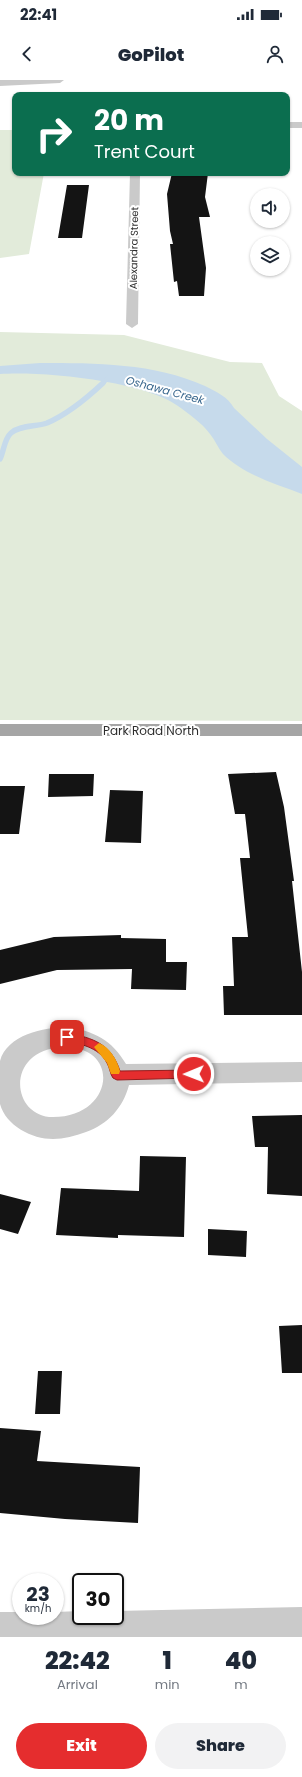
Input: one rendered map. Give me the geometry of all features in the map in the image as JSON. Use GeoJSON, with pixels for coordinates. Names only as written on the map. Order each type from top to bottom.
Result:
{"type":"FeatureCollection","features":[{"type":"Feature","properties":{"kind":"main road","name":"Park Road North"},"geometry":{"type":"LineString","coordinates":[[0,730],[302,730]]}},
{"type":"Feature","properties":{"kind":"street"},"geometry":{"type":"LineString","coordinates":[[0,83],[60,80]]}},
{"type":"Feature","properties":{"kind":"street"},"geometry":{"type":"LineString","coordinates":[[290,125],[302,125]]}},
{"type":"Feature","properties":{"kind":"street","name":"Alexandra Street"},"geometry":{"type":"LineString","coordinates":[[132,324],[135,176]]}},
{"type":"Feature","properties":{"kind":"street"},"geometry":{"type":"LineString","coordinates":[[117,1075],[302,1072]]}},
{"type":"Feature","properties":{"kind":"street"},"geometry":{"type":"LineString","coordinates":[[0,1630],[302,1624]]}},
{"type":"Feature","properties":{"kind":"green space"},"geometry":{"type":"Polygon","coordinates":[[[0,130],[12,130],[12,176],[43,176],[29,254],[0,258],[0,130]]]}},
{"type":"Feature","properties":{"kind":"green space"},"geometry":{"type":"Polygon","coordinates":[[[0,332],[124,335],[230,362],[262,363],[279,396],[302,411],[302,721],[0,720],[0,332]]]}},
{"type":"Feature","properties":{"kind":"water","name":"Oshawa Creek"},"geometry":{"type":"Polygon","coordinates":[[[40,363],[103,364],[145,369],[186,378],[209,388],[225,398],[267,439],[302,467],[302,494],[261,478],[241,468],[223,454],[212,436],[199,422],[178,406],[162,397],[118,384],[66,376],[19,373],[0,374],[0,366],[40,363]]]}},
{"type":"Feature","properties":{"kind":"building"},"geometry":{"type":"Polygon","coordinates":[[[171,176],[208,176],[205,197],[210,217],[199,217],[206,268],[204,296],[179,296],[177,281],[174,282],[170,244],[173,244],[170,231],[167,194],[171,176]]]}},
{"type":"Feature","properties":{"kind":"building"},"geometry":{"type":"Polygon","coordinates":[[[67,185],[89,185],[82,238],[58,238],[67,185]]]}},
{"type":"Feature","properties":{"kind":"building"},"geometry":{"type":"Polygon","coordinates":[[[276,772],[284,807],[294,881],[292,881],[302,972],[302,1015],[224,1015],[223,986],[234,986],[232,937],[248,937],[240,858],[250,858],[245,814],[235,814],[228,774],[276,772]]]}},
{"type":"Feature","properties":{"kind":"building"},"geometry":{"type":"Polygon","coordinates":[[[49,774],[94,774],[93,796],[48,797],[49,774]]]}},
{"type":"Feature","properties":{"kind":"building"},"geometry":{"type":"Polygon","coordinates":[[[0,786],[25,786],[19,834],[0,834],[0,786]]]}},
{"type":"Feature","properties":{"kind":"building"},"geometry":{"type":"Polygon","coordinates":[[[110,790],[143,791],[141,843],[105,842],[110,790]]]}},
{"type":"Feature","properties":{"kind":"building"},"geometry":{"type":"Polygon","coordinates":[[[121,935],[121,938],[166,939],[166,962],[187,962],[186,990],[131,989],[132,969],[57,970],[0,984],[0,950],[54,937],[121,935]]]}},
{"type":"Feature","properties":{"kind":"building"},"geometry":{"type":"Polygon","coordinates":[[[302,1115],[302,1196],[267,1194],[268,1147],[255,1147],[252,1116],[302,1115]]]}},
{"type":"Feature","properties":{"kind":"building"},"geometry":{"type":"Polygon","coordinates":[[[140,1156],[186,1157],[184,1237],[118,1235],[118,1238],[56,1235],[61,1188],[139,1191],[140,1156]]]}},
{"type":"Feature","properties":{"kind":"building"},"geometry":{"type":"Polygon","coordinates":[[[0,1194],[31,1202],[18,1234],[0,1229],[0,1194]]]}},
{"type":"Feature","properties":{"kind":"building"},"geometry":{"type":"Polygon","coordinates":[[[208,1229],[247,1231],[246,1257],[208,1255],[208,1229]]]}},
{"type":"Feature","properties":{"kind":"building"},"geometry":{"type":"Polygon","coordinates":[[[302,1325],[302,1373],[282,1373],[279,1326],[302,1325]]]}},
{"type":"Feature","properties":{"kind":"building"},"geometry":{"type":"Polygon","coordinates":[[[38,1371],[62,1371],[60,1414],[35,1414],[38,1371]]]}},
{"type":"Feature","properties":{"kind":"building"},"geometry":{"type":"Polygon","coordinates":[[[0,1428],[41,1431],[37,1461],[140,1467],[138,1523],[65,1519],[0,1513],[0,1428]]]}},
{"type":"Feature","properties":{"kind":"waterway"},"geometry":{"type":"LineString","coordinates":[[103,383],[108,378]]}},
{"type":"Feature","properties":{"kind":"waterway"},"geometry":{"type":"LineString","coordinates":[[0,459],[5,442],[15,430],[23,427],[47,423],[55,419],[76,406],[103,383]]}},
{"type":"Feature","properties":{"kind":"slow traffic"},"geometry":{"type":"LineString","coordinates":[[99,1047],[111,1060],[115,1071]]}},
{"type":"Feature","properties":{"kind":"route"},"geometry":{"type":"LineString","coordinates":[[67,1037],[86,1040],[101,1048],[111,1060],[117,1075],[194,1074]]}}]}
